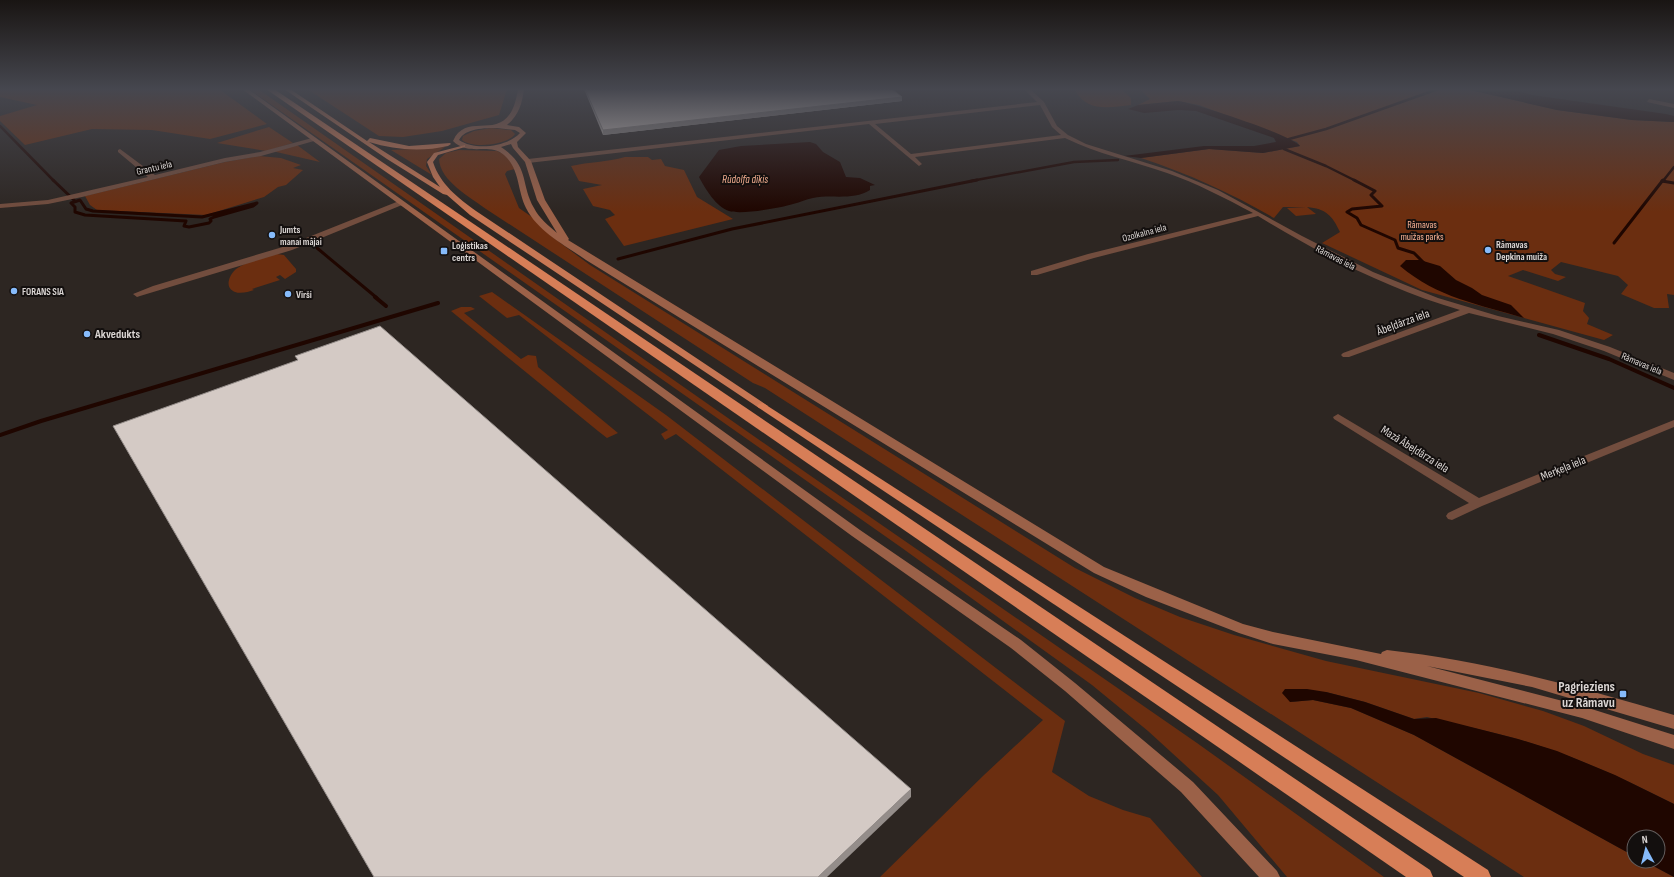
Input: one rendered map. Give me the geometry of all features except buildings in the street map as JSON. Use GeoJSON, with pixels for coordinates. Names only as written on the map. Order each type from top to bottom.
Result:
{"type":"FeatureCollection","features":[{"type":"Feature","properties":{"kind":"highway"},"geometry":{"type":"LineString","coordinates":[[328,130],[555,283],[1423,877]]}},
{"type":"Feature","properties":{"kind":"highway"},"geometry":{"type":"LineString","coordinates":[[348,130],[458,200]]}},
{"type":"Feature","properties":{"kind":"highway"},"geometry":{"type":"LineString","coordinates":[[354,134],[382,145],[406,148],[427,147],[456,141]]}},
{"type":"Feature","properties":{"kind":"highway"},"geometry":{"type":"LineString","coordinates":[[463,146],[436,154],[430,162],[436,176],[458,200],[473,213],[763,406],[1481,877]]}},
{"type":"Feature","properties":{"kind":"main road"},"geometry":{"type":"LineString","coordinates":[[298,130],[856,533],[1016,644],[1070,687],[1187,787],[1270,877]]}},
{"type":"Feature","properties":{"kind":"main road"},"geometry":{"type":"LineString","coordinates":[[471,130],[459,135],[456,141],[463,146],[495,146],[514,142],[521,137],[523,133],[521,130]]}},
{"type":"Feature","properties":{"kind":"main road"},"geometry":{"type":"LineString","coordinates":[[514,142],[515,147],[528,162],[541,200],[565,241]]}},
{"type":"Feature","properties":{"kind":"main road"},"geometry":{"type":"LineString","coordinates":[[495,146],[509,154],[516,163],[520,170],[524,191],[534,213],[551,232],[653,298],[1099,570],[1151,593],[1239,628],[1273,638],[1356,654],[1582,712],[1674,742]]}},
{"type":"Feature","properties":{"kind":"main road"},"geometry":{"type":"LineString","coordinates":[[1356,654],[1408,658],[1500,673],[1549,685],[1674,722]]}},
{"type":"Feature","properties":{"kind":"street"},"geometry":{"type":"LineString","coordinates":[[528,162],[810,130]]}},
{"type":"Feature","properties":{"kind":"street"},"geometry":{"type":"LineString","coordinates":[[879,130],[920,164]]}},
{"type":"Feature","properties":{"kind":"street","name":"Rāmavas iela"},"geometry":{"type":"LineString","coordinates":[[1059,130],[1066,136],[1084,145],[1139,161],[1195,182],[1259,214],[1299,238],[1370,274],[1409,291],[1468,310],[1556,332],[1607,348],[1674,377]]}},
{"type":"Feature","properties":{"kind":"street"},"geometry":{"type":"LineString","coordinates":[[910,156],[1066,136]]}},
{"type":"Feature","properties":{"kind":"street","name":"Grantu iela"},"geometry":{"type":"LineString","coordinates":[[0,206],[48,202],[225,160],[261,154],[312,140]]}},
{"type":"Feature","properties":{"kind":"street"},"geometry":{"type":"LineString","coordinates":[[120,151],[153,178]]}},
{"type":"Feature","properties":{"kind":"street"},"geometry":{"type":"LineString","coordinates":[[137,294],[290,248],[336,230],[369,213],[399,203]]}},
{"type":"Feature","properties":{"kind":"street","name":"Ozolkalna iela"},"geometry":{"type":"LineString","coordinates":[[1034,273],[1091,256],[1259,214]]}},
{"type":"Feature","properties":{"kind":"street","name":"Ābeļdārza iela"},"geometry":{"type":"LineString","coordinates":[[1346,355],[1468,310]]}},
{"type":"Feature","properties":{"kind":"street","name":"Mazā Ābeļdārza iela"},"geometry":{"type":"LineString","coordinates":[[1338,417],[1478,503]]}},
{"type":"Feature","properties":{"kind":"street","name":"Merķeļa iela"},"geometry":{"type":"LineString","coordinates":[[1452,516],[1478,503],[1674,423]]}},
{"type":"Feature","properties":{"kind":"green space"},"geometry":{"type":"Polygon","coordinates":[[[9,130],[88,130],[25,145],[9,130]]]}},
{"type":"Feature","properties":{"kind":"green space"},"geometry":{"type":"Polygon","coordinates":[[[148,130],[244,130],[210,139],[148,130]]]}},
{"type":"Feature","properties":{"kind":"green space"},"geometry":{"type":"Polygon","coordinates":[[[259,130],[273,130],[293,143],[266,151],[217,143],[259,130]]]}},
{"type":"Feature","properties":{"kind":"green space"},"geometry":{"type":"Polygon","coordinates":[[[307,130],[316,130],[808,474],[1197,743],[1384,877],[1287,877],[1218,795],[1148,731],[1092,685],[902,548],[307,130]]]}},
{"type":"Feature","properties":{"kind":"green space"},"geometry":{"type":"Polygon","coordinates":[[[370,130],[446,130],[403,137],[379,136],[370,130]]]}},
{"type":"Feature","properties":{"kind":"green space"},"geometry":{"type":"Polygon","coordinates":[[[510,130],[515,134],[505,141],[490,144],[481,145],[467,143],[462,140],[463,136],[474,131],[510,130]]]}},
{"type":"Feature","properties":{"kind":"green space","name":"Rāmavas muižas parks"},"geometry":{"type":"Polygon","coordinates":[[[1265,130],[1674,130],[1674,295],[1667,294],[1669,308],[1654,308],[1621,294],[1628,285],[1618,276],[1561,262],[1551,270],[1555,274],[1566,277],[1558,281],[1523,270],[1508,276],[1585,303],[1583,311],[1589,318],[1587,324],[1613,335],[1604,340],[1422,290],[1322,243],[1340,232],[1331,217],[1324,211],[1307,207],[1316,214],[1296,216],[1287,208],[1306,207],[1283,207],[1274,218],[1242,200],[1209,185],[1141,158],[1209,149],[1263,153],[1300,146],[1297,142],[1265,130]]]}},
{"type":"Feature","properties":{"kind":"green space"},"geometry":{"type":"Polygon","coordinates":[[[297,145],[320,162],[272,151],[297,145]]]}},
{"type":"Feature","properties":{"kind":"green space"},"geometry":{"type":"Polygon","coordinates":[[[445,147],[427,159],[426,166],[432,175],[391,150],[445,147]]]}},
{"type":"Feature","properties":{"kind":"green space"},"geometry":{"type":"Polygon","coordinates":[[[459,150],[497,151],[506,155],[515,169],[507,171],[505,174],[519,208],[539,222],[551,236],[590,265],[1075,568],[1135,598],[1180,617],[1234,635],[1326,661],[1479,693],[1543,711],[1584,726],[1643,754],[1674,765],[1674,804],[1587,763],[1541,746],[1509,737],[1427,717],[1414,719],[1365,702],[1326,692],[1290,702],[1313,700],[1351,708],[1414,735],[1626,852],[1626,869],[1659,869],[1674,877],[1524,877],[765,388],[753,383],[486,209],[464,194],[445,174],[439,159],[446,153],[459,150]]]}},
{"type":"Feature","properties":{"kind":"green space"},"geometry":{"type":"Polygon","coordinates":[[[259,156],[281,158],[301,165],[293,168],[303,170],[286,185],[278,187],[264,197],[206,215],[97,210],[90,205],[85,196],[225,162],[259,156]]]}},
{"type":"Feature","properties":{"kind":"green space"},"geometry":{"type":"Polygon","coordinates":[[[625,157],[648,157],[652,160],[661,159],[665,166],[684,170],[697,197],[733,219],[624,246],[605,219],[615,215],[610,210],[593,206],[583,189],[602,185],[579,181],[571,166],[625,157]]]}},
{"type":"Feature","properties":{"kind":"green space"},"geometry":{"type":"Polygon","coordinates":[[[277,254],[284,255],[296,269],[296,272],[285,279],[280,275],[276,277],[280,280],[247,292],[235,292],[230,288],[229,281],[231,275],[240,266],[277,254]]]}},
{"type":"Feature","properties":{"kind":"green space"},"geometry":{"type":"Polygon","coordinates":[[[492,292],[666,415],[1065,721],[1052,772],[1089,796],[1123,810],[1150,818],[1202,877],[880,877],[984,775],[1043,720],[676,434],[665,440],[661,434],[668,430],[519,315],[507,318],[479,296],[492,292]]]}},
{"type":"Feature","properties":{"kind":"green space"},"geometry":{"type":"Polygon","coordinates":[[[461,307],[471,307],[475,309],[464,313],[521,359],[528,355],[536,356],[538,367],[618,433],[607,438],[598,431],[451,311],[461,307]]]}},
{"type":"Feature","properties":{"kind":"water"},"geometry":{"type":"Polygon","coordinates":[[[1251,130],[1268,130],[1293,141],[1300,146],[1263,153],[1209,149],[1141,158],[1124,156],[1204,146],[1254,146],[1276,142],[1274,138],[1251,130]]]}},
{"type":"Feature","properties":{"kind":"water","name":"Rūdolfa dīķis"},"geometry":{"type":"Polygon","coordinates":[[[810,142],[816,144],[823,152],[840,162],[846,177],[860,178],[875,185],[870,186],[870,190],[856,195],[820,197],[770,209],[751,212],[735,212],[724,209],[720,206],[708,192],[699,177],[719,150],[741,146],[810,142]]]}},
{"type":"Feature","properties":{"kind":"water"},"geometry":{"type":"Polygon","coordinates":[[[1406,260],[1420,260],[1440,266],[1456,280],[1482,295],[1511,305],[1524,318],[1459,299],[1429,286],[1400,266],[1406,260]]]}},
{"type":"Feature","properties":{"kind":"water"},"geometry":{"type":"Polygon","coordinates":[[[1285,689],[1307,689],[1326,692],[1365,702],[1414,719],[1436,718],[1518,739],[1557,751],[1615,775],[1674,804],[1674,877],[1659,869],[1666,869],[1666,829],[1626,829],[1626,852],[1414,735],[1351,708],[1313,700],[1290,702],[1282,693],[1285,689]]]}},
{"type":"Feature","properties":{"kind":"waterway"},"geometry":{"type":"LineString","coordinates":[[4,130],[53,180]]}},
{"type":"Feature","properties":{"kind":"waterway"},"geometry":{"type":"LineString","coordinates":[[1289,139],[1323,130]]}},
{"type":"Feature","properties":{"kind":"waterway"},"geometry":{"type":"LineString","coordinates":[[1284,149],[1326,166],[1354,180]]}},
{"type":"Feature","properties":{"kind":"waterway"},"geometry":{"type":"LineString","coordinates":[[971,181],[1074,162],[1118,160]]}},
{"type":"Feature","properties":{"kind":"waterway"},"geometry":{"type":"LineString","coordinates":[[1663,181],[1674,167]]}},
{"type":"Feature","properties":{"kind":"waterway"},"geometry":{"type":"LineString","coordinates":[[53,180],[75,201]]}},
{"type":"Feature","properties":{"kind":"waterway"},"geometry":{"type":"LineString","coordinates":[[618,259],[732,229],[977,180]]}},
{"type":"Feature","properties":{"kind":"waterway"},"geometry":{"type":"LineString","coordinates":[[1354,180],[1375,191],[1371,195],[1382,206],[1352,209],[1347,212],[1357,218],[1361,225],[1395,240],[1398,248],[1414,253],[1424,263]]}},
{"type":"Feature","properties":{"kind":"waterway"},"geometry":{"type":"LineString","coordinates":[[1614,243],[1662,181]]}},
{"type":"Feature","properties":{"kind":"waterway"},"geometry":{"type":"LineString","coordinates":[[1662,181],[1674,183]]}},
{"type":"Feature","properties":{"kind":"waterway"},"geometry":{"type":"LineString","coordinates":[[80,200],[86,209],[93,211],[202,217],[257,203],[253,206],[214,217],[210,219],[211,221],[209,223],[189,227],[184,226],[186,221],[85,215],[75,212],[75,207],[71,203],[80,200]]}},
{"type":"Feature","properties":{"kind":"waterway"},"geometry":{"type":"LineString","coordinates":[[317,248],[377,298]]}},
{"type":"Feature","properties":{"kind":"waterway"},"geometry":{"type":"LineString","coordinates":[[375,297],[386,306]]}},
{"type":"Feature","properties":{"kind":"waterway"},"geometry":{"type":"LineString","coordinates":[[0,435],[41,421],[438,303]]}},
{"type":"Feature","properties":{"kind":"waterway"},"geometry":{"type":"LineString","coordinates":[[1539,335],[1609,359],[1674,388]]}},
{"type":"Feature","properties":{"kind":"place","name":"Jumts manai mājai"},"geometry":{"type":"Point","coordinates":[272,235]}},
{"type":"Feature","properties":{"kind":"place","name":"Rāmavas Depkina muiža"},"geometry":{"type":"Point","coordinates":[1488,250]}},
{"type":"Feature","properties":{"kind":"place","name":"Loģistikas centrs"},"geometry":{"type":"Point","coordinates":[444,251]}},
{"type":"Feature","properties":{"kind":"place","name":"FORANS SIA"},"geometry":{"type":"Point","coordinates":[14,291]}},
{"type":"Feature","properties":{"kind":"place","name":"Virši"},"geometry":{"type":"Point","coordinates":[288,294]}},
{"type":"Feature","properties":{"kind":"place","name":"Akvedukts"},"geometry":{"type":"Point","coordinates":[87,334]}},
{"type":"Feature","properties":{"kind":"place","name":"Pagrieziens uz Rāmavu"},"geometry":{"type":"Point","coordinates":[1623,694]}}]}
